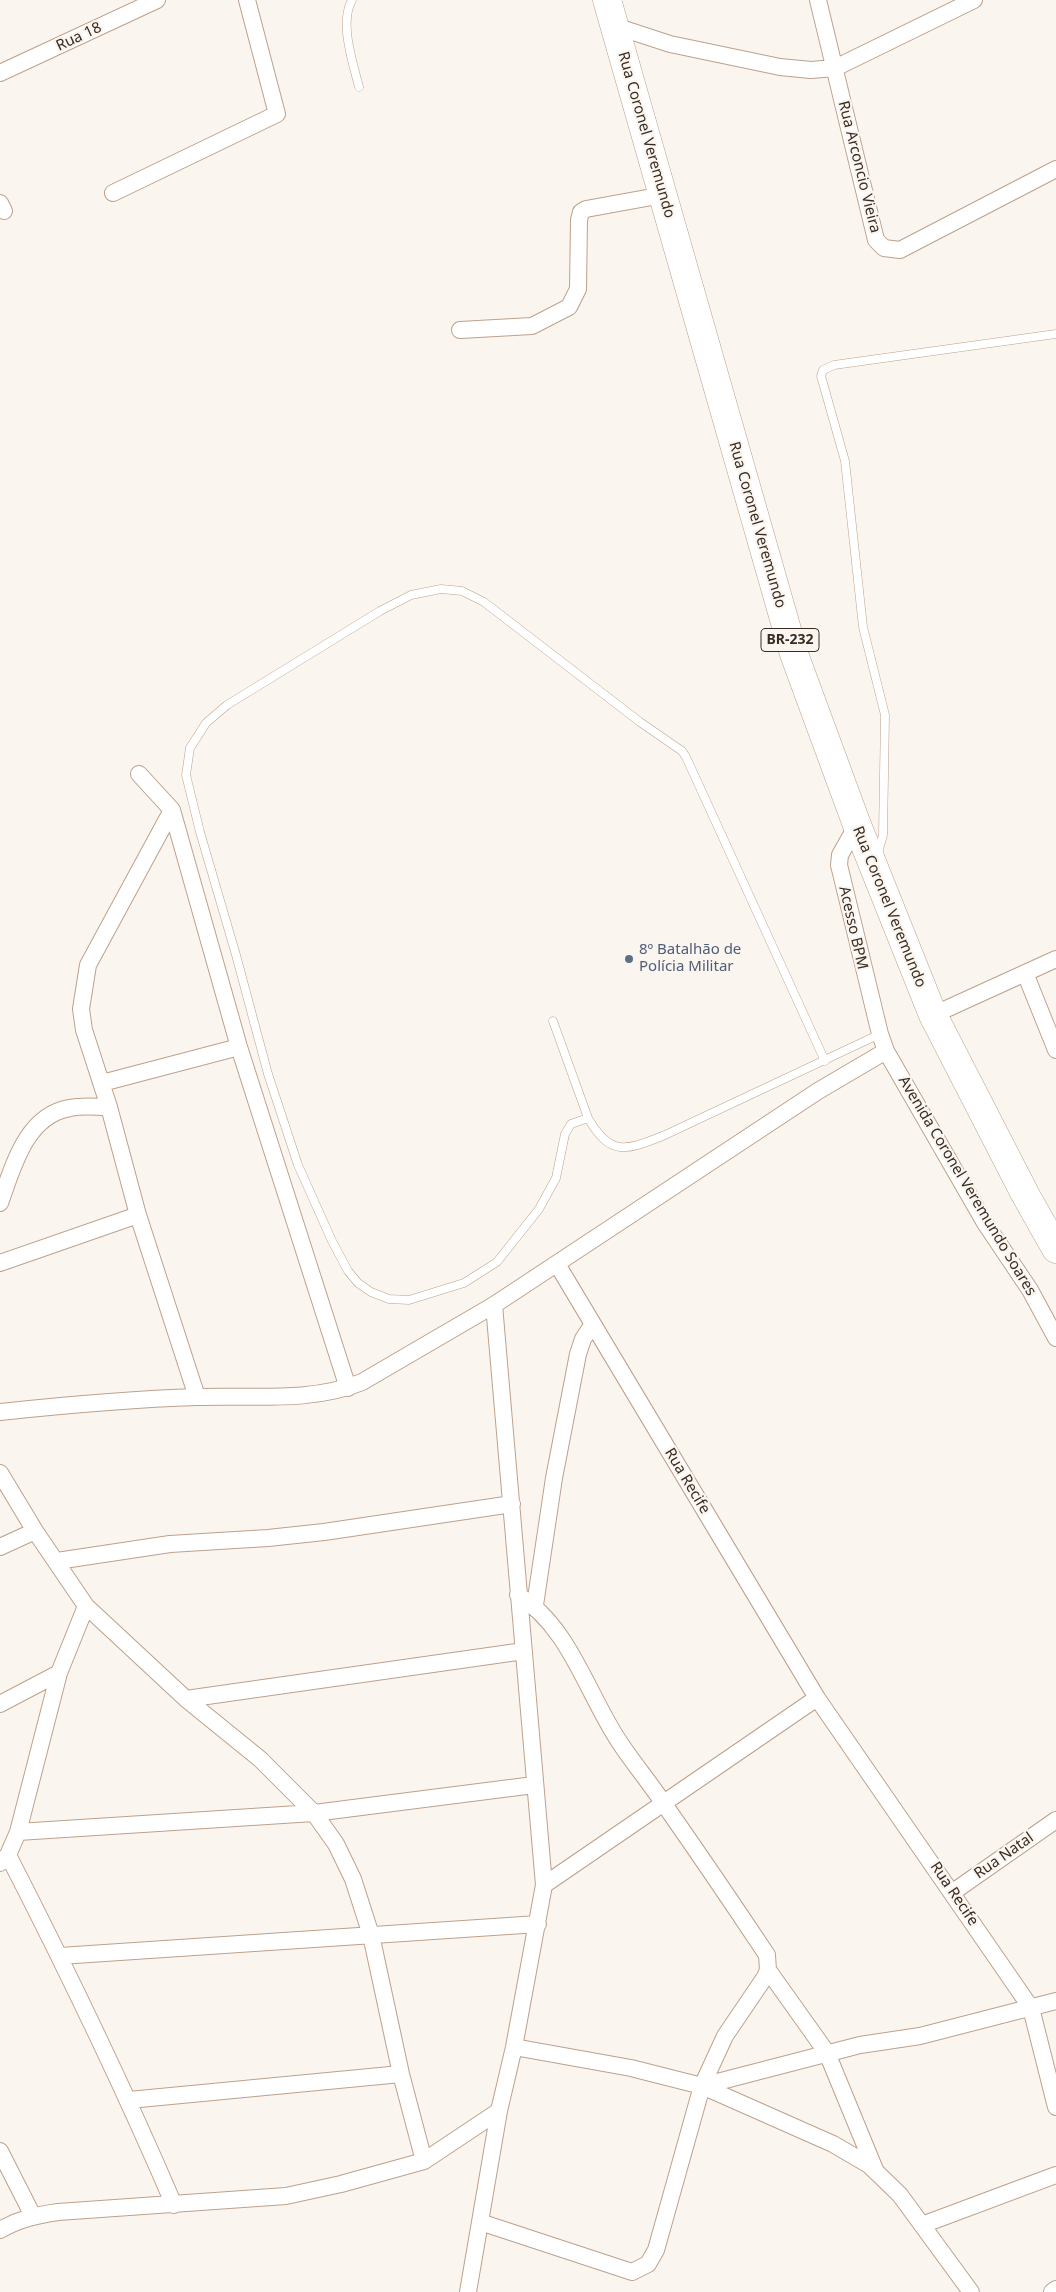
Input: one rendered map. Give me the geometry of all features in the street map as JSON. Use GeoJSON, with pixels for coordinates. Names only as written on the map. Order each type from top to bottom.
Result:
{"type":"FeatureCollection","features":[{"type":"Feature","properties":{"kind":"highway","name":"Rua Coronel Veremundo"},"geometry":{"type":"LineString","coordinates":[[607,0],[794,654],[857,825],[933,1016],[1025,1194],[1056,1249]]}},
{"type":"Feature","properties":{"kind":"street","name":"Rua 18"},"geometry":{"type":"LineString","coordinates":[[0,73],[157,0]]}},
{"type":"Feature","properties":{"kind":"street"},"geometry":{"type":"LineString","coordinates":[[113,193],[277,114],[246,0]]}},
{"type":"Feature","properties":{"kind":"street","name":"Rua Arconcio Vieira"},"geometry":{"type":"LineString","coordinates":[[818,0],[876,240],[884,248],[900,250],[1056,169]]}},
{"type":"Feature","properties":{"kind":"street"},"geometry":{"type":"LineString","coordinates":[[614,26],[670,44],[780,67],[811,70],[835,68],[974,0]]}},
{"type":"Feature","properties":{"kind":"street"},"geometry":{"type":"LineString","coordinates":[[460,330],[532,326],[569,307],[578,289],[579,220],[581,212],[586,209],[663,195]]}},
{"type":"Feature","properties":{"kind":"street"},"geometry":{"type":"LineString","coordinates":[[139,774],[172,810],[238,1047],[348,1388]]}},
{"type":"Feature","properties":{"kind":"street"},"geometry":{"type":"LineString","coordinates":[[172,810],[88,964],[81,1009],[84,1030],[102,1083],[138,1214],[197,1397]]}},
{"type":"Feature","properties":{"kind":"street","name":"Acesso BPM"},"geometry":{"type":"LineString","coordinates":[[857,825],[840,855],[839,866],[880,1034]]}},
{"type":"Feature","properties":{"kind":"street"},"geometry":{"type":"LineString","coordinates":[[933,1016],[1056,960]]}},
{"type":"Feature","properties":{"kind":"street"},"geometry":{"type":"LineString","coordinates":[[1024,973],[1056,1050]]}},
{"type":"Feature","properties":{"kind":"street","name":"Avenida Coronel Veremundo Soares"},"geometry":{"type":"LineString","coordinates":[[880,1034],[886,1050],[985,1223],[1030,1290],[1056,1338]]}},
{"type":"Feature","properties":{"kind":"street"},"geometry":{"type":"LineString","coordinates":[[102,1083],[238,1047]]}},
{"type":"Feature","properties":{"kind":"street"},"geometry":{"type":"LineString","coordinates":[[0,1412],[82,1403],[197,1397],[303,1395],[333,1392],[348,1388],[362,1382],[494,1305],[818,1091],[886,1050]]}},
{"type":"Feature","properties":{"kind":"street"},"geometry":{"type":"LineString","coordinates":[[0,1203],[16,1159],[34,1128],[45,1117],[70,1108],[109,1107]]}},
{"type":"Feature","properties":{"kind":"street"},"geometry":{"type":"LineString","coordinates":[[0,1263],[138,1214]]}},
{"type":"Feature","properties":{"kind":"street","name":"Rua Recife"},"geometry":{"type":"LineString","coordinates":[[557,1264],[817,1698],[953,1892],[1031,2008],[1056,2107]]}},
{"type":"Feature","properties":{"kind":"street"},"geometry":{"type":"LineString","coordinates":[[468,2292],[499,2111],[514,2047],[544,1885],[494,1305]]}},
{"type":"Feature","properties":{"kind":"street"},"geometry":{"type":"LineString","coordinates":[[535,1605],[554,1478],[578,1354],[583,1339],[592,1324]]}},
{"type":"Feature","properties":{"kind":"street"},"geometry":{"type":"LineString","coordinates":[[0,1473],[35,1531],[86,1606],[186,1699],[260,1759],[314,1813],[336,1844],[353,1879],[370,1935],[424,2161]]}},
{"type":"Feature","properties":{"kind":"street"},"geometry":{"type":"LineString","coordinates":[[57,1561],[170,1544],[268,1538],[324,1532],[512,1504]]}},
{"type":"Feature","properties":{"kind":"street"},"geometry":{"type":"LineString","coordinates":[[0,1548],[35,1531]]}},
{"type":"Feature","properties":{"kind":"street"},"geometry":{"type":"LineString","coordinates":[[518,1595],[535,1605],[547,1618],[564,1644],[619,1742],[664,1803],[766,1955],[768,1970],[827,2053],[876,2172]]}},
{"type":"Feature","properties":{"kind":"street"},"geometry":{"type":"LineString","coordinates":[[86,1606],[59,1673],[18,1832],[4,1859],[60,1956],[129,2100],[174,2205]]}},
{"type":"Feature","properties":{"kind":"street"},"geometry":{"type":"LineString","coordinates":[[186,1699],[524,1651]]}},
{"type":"Feature","properties":{"kind":"street"},"geometry":{"type":"LineString","coordinates":[[0,1704],[59,1673]]}},
{"type":"Feature","properties":{"kind":"street"},"geometry":{"type":"LineString","coordinates":[[544,1885],[817,1698]]}},
{"type":"Feature","properties":{"kind":"street"},"geometry":{"type":"LineString","coordinates":[[18,1832],[314,1813],[534,1785]]}},
{"type":"Feature","properties":{"kind":"street","name":"Rua Natal"},"geometry":{"type":"LineString","coordinates":[[953,1892],[1056,1820]]}},
{"type":"Feature","properties":{"kind":"street"},"geometry":{"type":"LineString","coordinates":[[60,1956],[538,1924]]}},
{"type":"Feature","properties":{"kind":"street"},"geometry":{"type":"LineString","coordinates":[[480,2222],[632,2272],[648,2264],[656,2250],[702,2086],[725,2036],[768,1970]]}},
{"type":"Feature","properties":{"kind":"street"},"geometry":{"type":"LineString","coordinates":[[702,2086],[860,2045],[920,2036],[1056,2001]]}},
{"type":"Feature","properties":{"kind":"street"},"geometry":{"type":"LineString","coordinates":[[514,2047],[631,2068],[702,2086],[833,2144],[869,2165],[900,2195],[971,2292]]}},
{"type":"Feature","properties":{"kind":"street"},"geometry":{"type":"LineString","coordinates":[[129,2100],[402,2074]]}},
{"type":"Feature","properties":{"kind":"street"},"geometry":{"type":"LineString","coordinates":[[0,2230],[15,2222],[33,2216],[58,2212],[286,2196],[341,2184],[424,2161],[499,2111]]}},
{"type":"Feature","properties":{"kind":"street"},"geometry":{"type":"LineString","coordinates":[[0,2151],[33,2216]]}},
{"type":"Feature","properties":{"kind":"street"},"geometry":{"type":"LineString","coordinates":[[922,2225],[1056,2175]]}},
{"type":"Feature","properties":{"kind":"street"},"geometry":{"type":"LineString","coordinates":[[1052,2292],[1056,2289]]}},
{"type":"Feature","properties":{"kind":"lane"},"geometry":{"type":"LineString","coordinates":[[352,0],[348,17],[349,48],[359,87]]}},
{"type":"Feature","properties":{"kind":"lane"},"geometry":{"type":"LineString","coordinates":[[874,869],[883,835],[885,715],[863,627],[845,461],[821,376],[823,370],[834,365],[1056,334]]}},
{"type":"Feature","properties":{"kind":"lane"},"geometry":{"type":"LineString","coordinates":[[588,1118],[571,1124],[560,1154],[556,1178],[539,1209],[497,1262],[464,1283],[409,1300],[389,1299],[371,1292],[358,1283],[348,1271],[332,1242],[298,1165],[268,1074],[200,832],[186,775],[190,748],[206,723],[227,705],[380,611],[411,595],[441,589],[462,590],[484,602],[640,722],[682,751],[721,830],[825,1061]]}},
{"type":"Feature","properties":{"kind":"lane"},"geometry":{"type":"LineString","coordinates":[[553,1022],[588,1118],[599,1136],[607,1144],[623,1148],[640,1145],[880,1034]]}},
{"type":"Feature","properties":{"kind":"place","name":"8º Batalhão de Polícia Militar"},"geometry":{"type":"Point","coordinates":[629,959]}}]}
